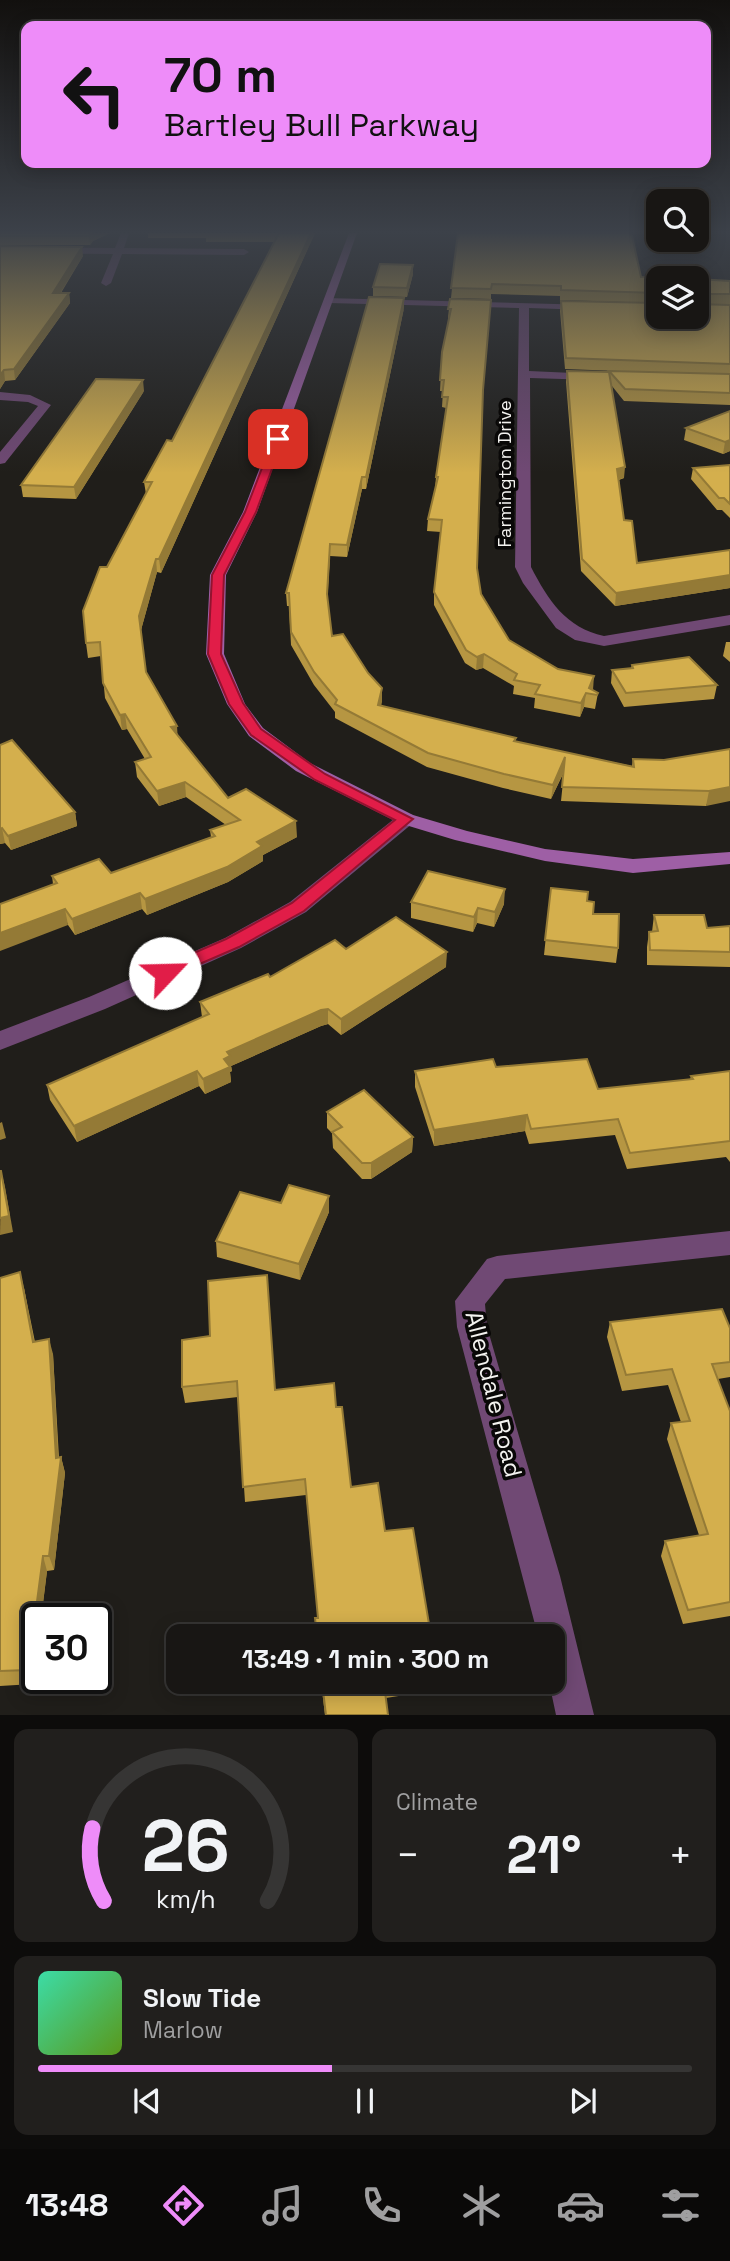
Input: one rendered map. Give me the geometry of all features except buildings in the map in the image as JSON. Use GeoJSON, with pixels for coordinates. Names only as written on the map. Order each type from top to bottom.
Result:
{"type":"FeatureCollection","features":[{"type":"Feature","properties":{"kind":"street"},"geometry":{"type":"LineString","coordinates":[[324,313],[250,512],[218,575],[215,654],[236,704],[256,732],[314,773],[406,819],[462,836],[533,853],[633,866],[730,858]]}},
{"type":"Feature","properties":{"kind":"street","name":"Farmington Drive"},"geometry":{"type":"LineString","coordinates":[[524,313],[523,567],[562,625],[581,636],[604,641],[730,620]]}},
{"type":"Feature","properties":{"kind":"street"},"geometry":{"type":"LineString","coordinates":[[523,374],[614,377]]}},
{"type":"Feature","properties":{"kind":"street"},"geometry":{"type":"LineString","coordinates":[[0,396],[30,399],[45,405],[0,460]]}},
{"type":"Feature","properties":{"kind":"street"},"geometry":{"type":"LineString","coordinates":[[0,1041],[97,1003],[244,937],[298,907],[406,819]]}},
{"type":"Feature","properties":{"kind":"street","name":"Allendale Road"},"geometry":{"type":"LineString","coordinates":[[575,1715],[542,1576],[472,1327],[470,1301],[497,1268],[730,1243]]}},
{"type":"Feature","properties":{"kind":"route"},"geometry":{"type":"LineString","coordinates":[[165,973],[233,943],[298,907],[406,819],[320,777],[256,732],[236,704],[215,654],[218,575],[250,512],[278,439]]}}]}
